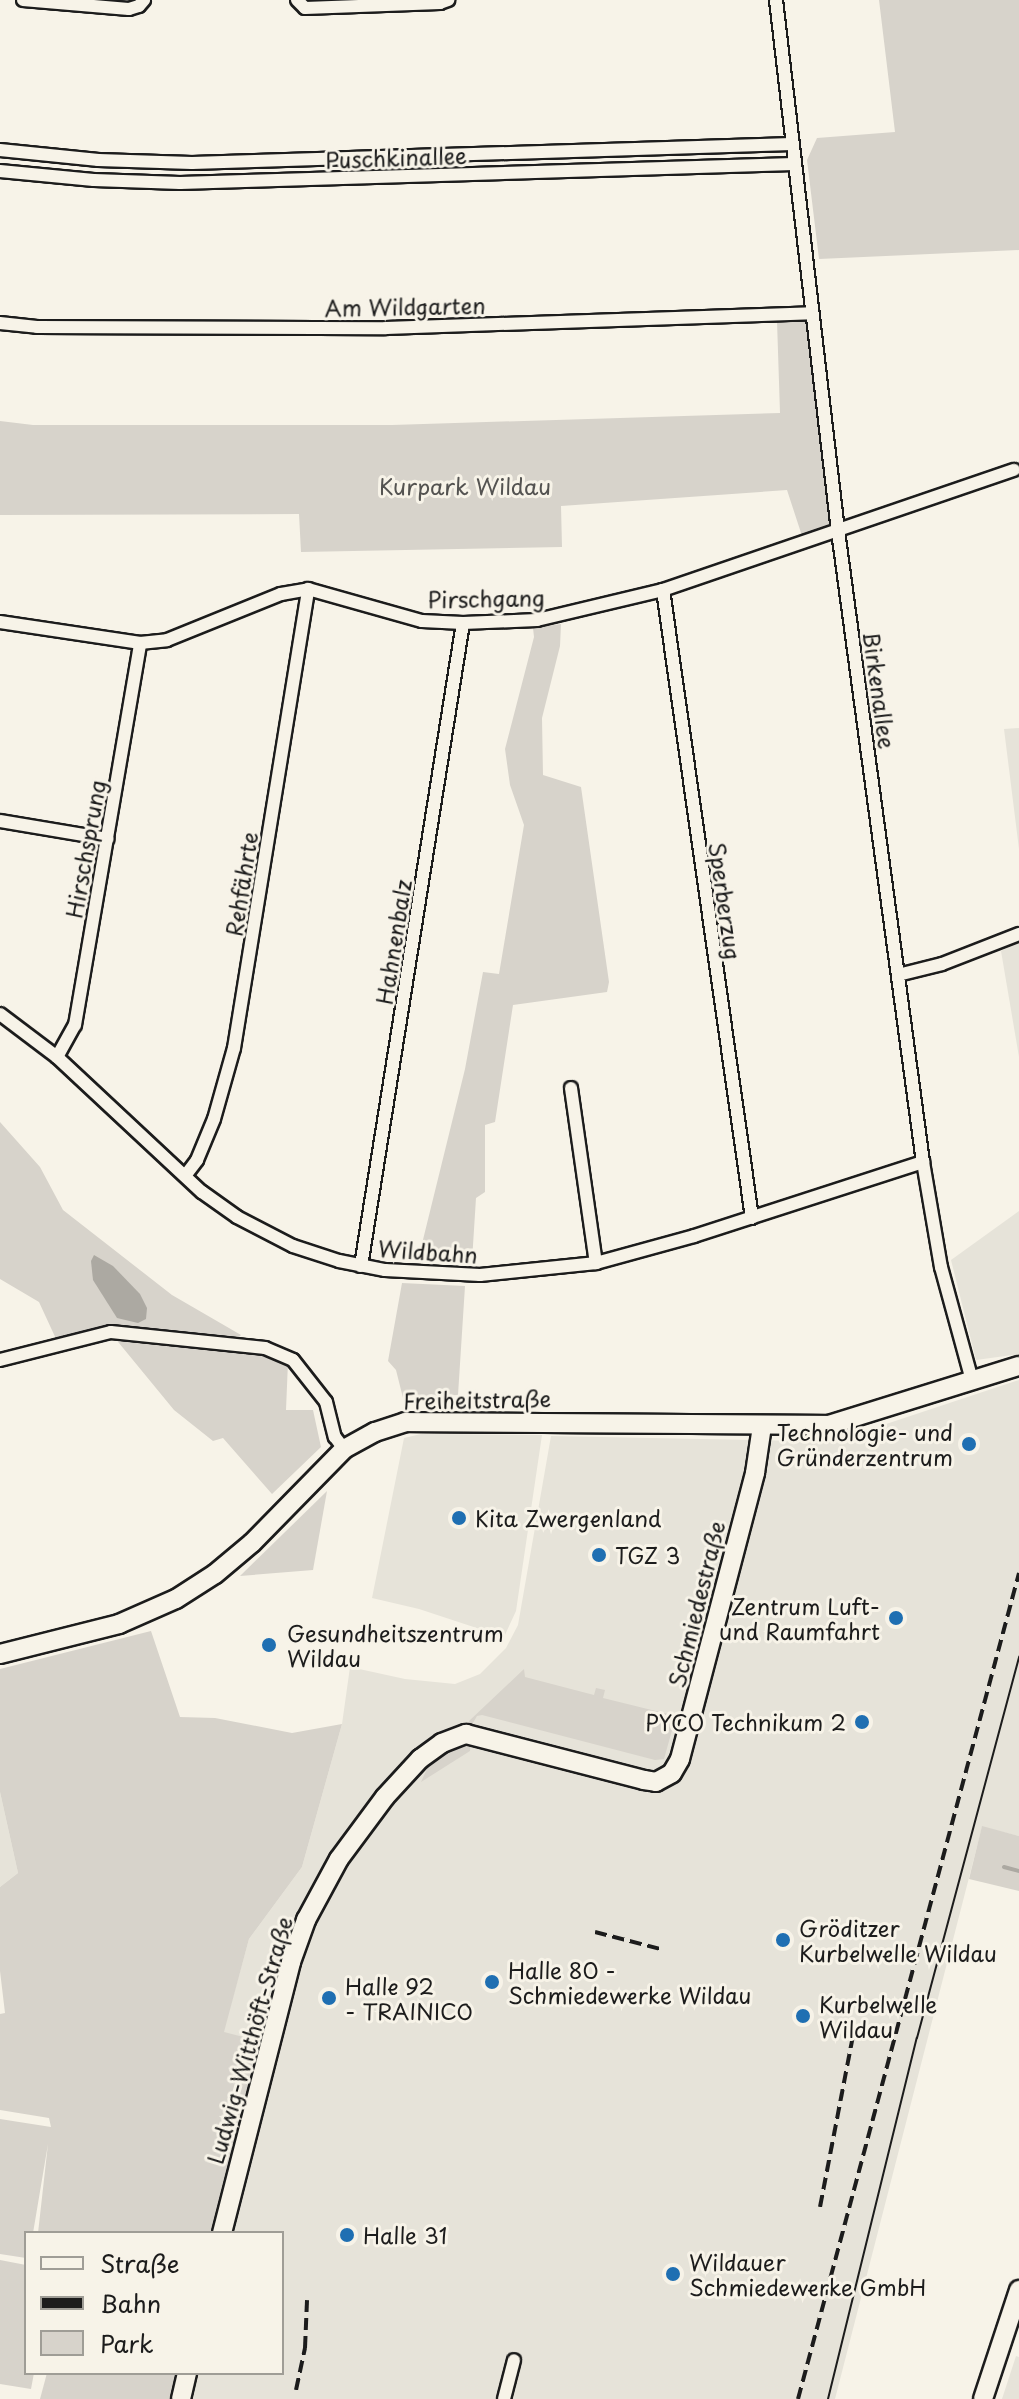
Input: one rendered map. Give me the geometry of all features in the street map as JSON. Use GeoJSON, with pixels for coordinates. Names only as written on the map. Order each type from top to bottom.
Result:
{"type":"FeatureCollection","features":[{"type":"Feature","properties":{"kind":"street"},"geometry":{"type":"LineString","coordinates":[[23,0],[129,9],[139,6],[144,0]]}},
{"type":"Feature","properties":{"kind":"street"},"geometry":{"type":"LineString","coordinates":[[297,0],[305,8],[448,0]]}},
{"type":"Feature","properties":{"kind":"street","name":"Birkenallee"},"geometry":{"type":"LineString","coordinates":[[776,0],[838,531],[923,1162],[941,1267],[972,1380]]}},
{"type":"Feature","properties":{"kind":"street","name":"Puschkinallee"},"geometry":{"type":"LineString","coordinates":[[0,150],[98,160],[192,163],[792,144]]}},
{"type":"Feature","properties":{"kind":"street","name":"Puschkinallee"},"geometry":{"type":"LineString","coordinates":[[0,171],[94,180],[180,183],[794,164]]}},
{"type":"Feature","properties":{"kind":"street","name":"Am Wildgarten"},"geometry":{"type":"LineString","coordinates":[[0,323],[37,327],[386,328],[812,313]]}},
{"type":"Feature","properties":{"kind":"street","name":"Pirschgang"},"geometry":{"type":"LineString","coordinates":[[308,589],[422,621],[537,620],[663,590],[1014,470]]}},
{"type":"Feature","properties":{"kind":"street"},"geometry":{"type":"LineString","coordinates":[[0,622],[140,643],[185,635],[281,594],[308,589]]}},
{"type":"Feature","properties":{"kind":"street","name":"Rehfährte"},"geometry":{"type":"LineString","coordinates":[[185,1176],[197,1160],[214,1119],[234,1048],[308,589]]}},
{"type":"Feature","properties":{"kind":"street","name":"Sperberzug"},"geometry":{"type":"LineString","coordinates":[[663,590],[752,1218]]}},
{"type":"Feature","properties":{"kind":"street","name":"Hahnenbalz"},"geometry":{"type":"LineString","coordinates":[[361,1266],[463,623]]}},
{"type":"Feature","properties":{"kind":"street","name":"Hirschsprung"},"geometry":{"type":"LineString","coordinates":[[57,1057],[75,1025],[140,643]]}},
{"type":"Feature","properties":{"kind":"street"},"geometry":{"type":"LineString","coordinates":[[0,821],[107,839]]}},
{"type":"Feature","properties":{"kind":"street"},"geometry":{"type":"LineString","coordinates":[[898,975],[942,964],[1019,934]]}},
{"type":"Feature","properties":{"kind":"street","name":"Wildbahn"},"geometry":{"type":"LineString","coordinates":[[0,1014],[57,1057],[185,1176],[237,1217],[275,1238],[318,1255],[361,1266],[466,1276],[596,1263],[752,1218],[923,1162]]}},
{"type":"Feature","properties":{"kind":"street"},"geometry":{"type":"LineString","coordinates":[[571,1088],[596,1263]]}},
{"type":"Feature","properties":{"kind":"street"},"geometry":{"type":"LineString","coordinates":[[0,1360],[111,1332],[265,1348],[293,1360],[326,1402],[335,1437],[344,1449]]}},
{"type":"Feature","properties":{"kind":"street","name":"Freiheitstraße"},"geometry":{"type":"LineString","coordinates":[[0,1654],[119,1624],[191,1591],[252,1543],[344,1449],[375,1432],[413,1421],[829,1425],[1019,1366]]}},
{"type":"Feature","properties":{"kind":"street","name":"Schmiedestraße"},"geometry":{"type":"LineString","coordinates":[[656,1782],[672,1773],[680,1759],[755,1473],[762,1426]]}},
{"type":"Feature","properties":{"kind":"street","name":"Ludwig-Witthöft-Straße"},"geometry":{"type":"LineString","coordinates":[[223,2231],[291,1962],[306,1920],[321,1889],[353,1840],[385,1797],[420,1759],[442,1743],[466,1734],[656,1782]]}},
{"type":"Feature","properties":{"kind":"street"},"geometry":{"type":"LineString","coordinates":[[983,2399],[1019,2290]]}},
{"type":"Feature","properties":{"kind":"street"},"geometry":{"type":"LineString","coordinates":[[504,2399],[514,2360]]}},
{"type":"Feature","properties":{"kind":"street"},"geometry":{"type":"LineString","coordinates":[[181,2399],[187,2375]]}},
{"type":"Feature","properties":{"kind":"shaded area"},"geometry":{"type":"Polygon","coordinates":[[[1019,728],[1019,849],[1004,729],[1019,728]]]}},
{"type":"Feature","properties":{"kind":"shaded area"},"geometry":{"type":"Polygon","coordinates":[[[1019,942],[1019,1057],[1001,951],[1019,942]]]}},
{"type":"Feature","properties":{"kind":"shaded area"},"geometry":{"type":"Polygon","coordinates":[[[1019,1211],[1019,1354],[976,1360],[951,1260],[1019,1211]]]}},
{"type":"Feature","properties":{"kind":"shaded area"},"geometry":{"type":"Polygon","coordinates":[[[94,1255],[113,1266],[140,1294],[147,1308],[146,1319],[138,1323],[117,1318],[93,1280],[91,1261],[94,1255]]]}},
{"type":"Feature","properties":{"kind":"shaded area"},"geometry":{"type":"Polygon","coordinates":[[[1019,1380],[1019,1836],[982,1827],[835,2399],[174,2399],[180,2375],[284,2375],[284,2231],[216,2231],[262,2042],[223,2033],[249,1939],[302,1867],[342,1724],[350,1667],[405,1679],[455,1684],[480,1674],[506,1648],[518,1625],[551,1436],[798,1441],[874,1428],[1019,1380]]]}},
{"type":"Feature","properties":{"kind":"shaded area","name":"Kita Zwergenland"},"geometry":{"type":"Polygon","coordinates":[[[421,1434],[542,1435],[516,1611],[504,1637],[419,1609],[372,1598],[404,1438],[421,1434]]]}},
{"type":"Feature","properties":{"kind":"shaded area"},"geometry":{"type":"Polygon","coordinates":[[[0,1792],[18,1873],[0,1887],[0,1792]]]}},
{"type":"Feature","properties":{"kind":"shaded area"},"geometry":{"type":"Polygon","coordinates":[[[1016,2356],[1019,2357],[1019,2399],[1002,2399],[1016,2356]]]}},
{"type":"Feature","properties":{"kind":"green space"},"geometry":{"type":"Polygon","coordinates":[[[879,0],[1019,0],[1019,250],[819,259],[807,160],[817,138],[895,132],[879,0]]]}},
{"type":"Feature","properties":{"kind":"green space","name":"Kurpark Wildau"},"geometry":{"type":"Polygon","coordinates":[[[809,319],[835,528],[803,539],[787,490],[561,506],[562,547],[301,552],[299,514],[0,515],[0,421],[33,425],[392,425],[780,413],[777,321],[809,319]]]}},
{"type":"Feature","properties":{"kind":"green space"},"geometry":{"type":"Polygon","coordinates":[[[561,624],[560,646],[542,718],[543,775],[581,787],[609,982],[607,992],[513,1005],[495,1122],[485,1125],[485,1192],[476,1198],[472,1261],[418,1260],[465,1069],[483,972],[499,974],[524,825],[510,785],[505,749],[534,637],[533,628],[561,624]]]}},
{"type":"Feature","properties":{"kind":"green space"},"geometry":{"type":"Polygon","coordinates":[[[0,1122],[40,1167],[63,1210],[172,1295],[241,1335],[236,1340],[158,1334],[57,1341],[39,1302],[0,1279],[0,1122]]]}},
{"type":"Feature","properties":{"kind":"green space"},"geometry":{"type":"Polygon","coordinates":[[[402,1283],[465,1286],[458,1395],[403,1398],[396,1370],[388,1361],[402,1283]]]}},
{"type":"Feature","properties":{"kind":"green space"},"geometry":{"type":"Polygon","coordinates":[[[114,1337],[265,1352],[288,1362],[286,1410],[313,1410],[321,1447],[272,1494],[223,1438],[213,1441],[174,1410],[114,1337]]]}},
{"type":"Feature","properties":{"kind":"green space"},"geometry":{"type":"Polygon","coordinates":[[[327,1491],[313,1570],[240,1576],[327,1491]]]}},
{"type":"Feature","properties":{"kind":"green space"},"geometry":{"type":"Polygon","coordinates":[[[151,1631],[180,1717],[215,1718],[292,1733],[342,1724],[302,1867],[249,1939],[224,2032],[263,2042],[216,2231],[38,2231],[48,2144],[33,2231],[24,2231],[24,2258],[0,2254],[0,2119],[51,2127],[49,2118],[0,2110],[0,2014],[5,2013],[0,1971],[0,1887],[18,1873],[0,1792],[0,1669],[151,1631]]]}},
{"type":"Feature","properties":{"kind":"green space"},"geometry":{"type":"Polygon","coordinates":[[[524,1669],[525,1677],[594,1695],[596,1688],[605,1690],[603,1698],[676,1716],[664,1759],[655,1760],[482,1715],[477,1716],[470,1728],[469,1721],[524,1669]]]}},
{"type":"Feature","properties":{"kind":"green space"},"geometry":{"type":"Polygon","coordinates":[[[471,1741],[470,1751],[421,1782],[433,1756],[471,1741]]]}},
{"type":"Feature","properties":{"kind":"green space"},"geometry":{"type":"Polygon","coordinates":[[[982,1826],[1019,1836],[1019,1891],[969,1879],[982,1826]]]}},
{"type":"Feature","properties":{"kind":"green space"},"geometry":{"type":"Polygon","coordinates":[[[0,2260],[24,2265],[24,2375],[34,2375],[31,2389],[0,2384],[0,2260]]]}},
{"type":"Feature","properties":{"kind":"green space"},"geometry":{"type":"Polygon","coordinates":[[[46,2375],[180,2375],[174,2399],[40,2399],[46,2375]]]}},
{"type":"Feature","properties":{"kind":"waterway"},"geometry":{"type":"LineString","coordinates":[[1004,1867],[1019,1871]]}},
{"type":"Feature","properties":{"kind":"tram line"},"geometry":{"type":"LineString","coordinates":[[828,2399],[917,2038],[1019,1656]]}},
{"type":"Feature","properties":{"kind":"railway"},"geometry":{"type":"LineString","coordinates":[[798,2399],[1019,1573]]}},
{"type":"Feature","properties":{"kind":"railway"},"geometry":{"type":"LineString","coordinates":[[595,1932],[664,1950]]}},
{"type":"Feature","properties":{"kind":"railway"},"geometry":{"type":"LineString","coordinates":[[820,2207],[855,2026]]}},
{"type":"Feature","properties":{"kind":"railway"},"geometry":{"type":"LineString","coordinates":[[296,2390],[305,2348],[307,2300]]}},
{"type":"Feature","properties":{"kind":"place","name":"Technologie- und Gründerzentrum"},"geometry":{"type":"Point","coordinates":[969,1444]}},
{"type":"Feature","properties":{"kind":"place","name":"Kita Zwergenland"},"geometry":{"type":"Point","coordinates":[459,1518]}},
{"type":"Feature","properties":{"kind":"place","name":"TGZ 3"},"geometry":{"type":"Point","coordinates":[599,1555]}},
{"type":"Feature","properties":{"kind":"place","name":"Zentrum Luft- und Raumfahrt"},"geometry":{"type":"Point","coordinates":[896,1618]}},
{"type":"Feature","properties":{"kind":"place","name":"Gesundheitszentrum Wildau"},"geometry":{"type":"Point","coordinates":[269,1645]}},
{"type":"Feature","properties":{"kind":"place","name":"PYCO Technikum 2"},"geometry":{"type":"Point","coordinates":[862,1722]}},
{"type":"Feature","properties":{"kind":"place","name":"Gröditzer Kurbelwelle Wildau"},"geometry":{"type":"Point","coordinates":[783,1940]}},
{"type":"Feature","properties":{"kind":"place","name":"Halle 80 - Schmiedewerke Wildau"},"geometry":{"type":"Point","coordinates":[492,1982]}},
{"type":"Feature","properties":{"kind":"place","name":"Halle 92 - TRAINICO"},"geometry":{"type":"Point","coordinates":[329,1998]}},
{"type":"Feature","properties":{"kind":"place","name":"Kurbelwelle Wildau"},"geometry":{"type":"Point","coordinates":[803,2016]}},
{"type":"Feature","properties":{"kind":"place","name":"Halle 31"},"geometry":{"type":"Point","coordinates":[347,2235]}},
{"type":"Feature","properties":{"kind":"place","name":"Wildauer Schmiedewerke GmbH"},"geometry":{"type":"Point","coordinates":[673,2274]}}]}
